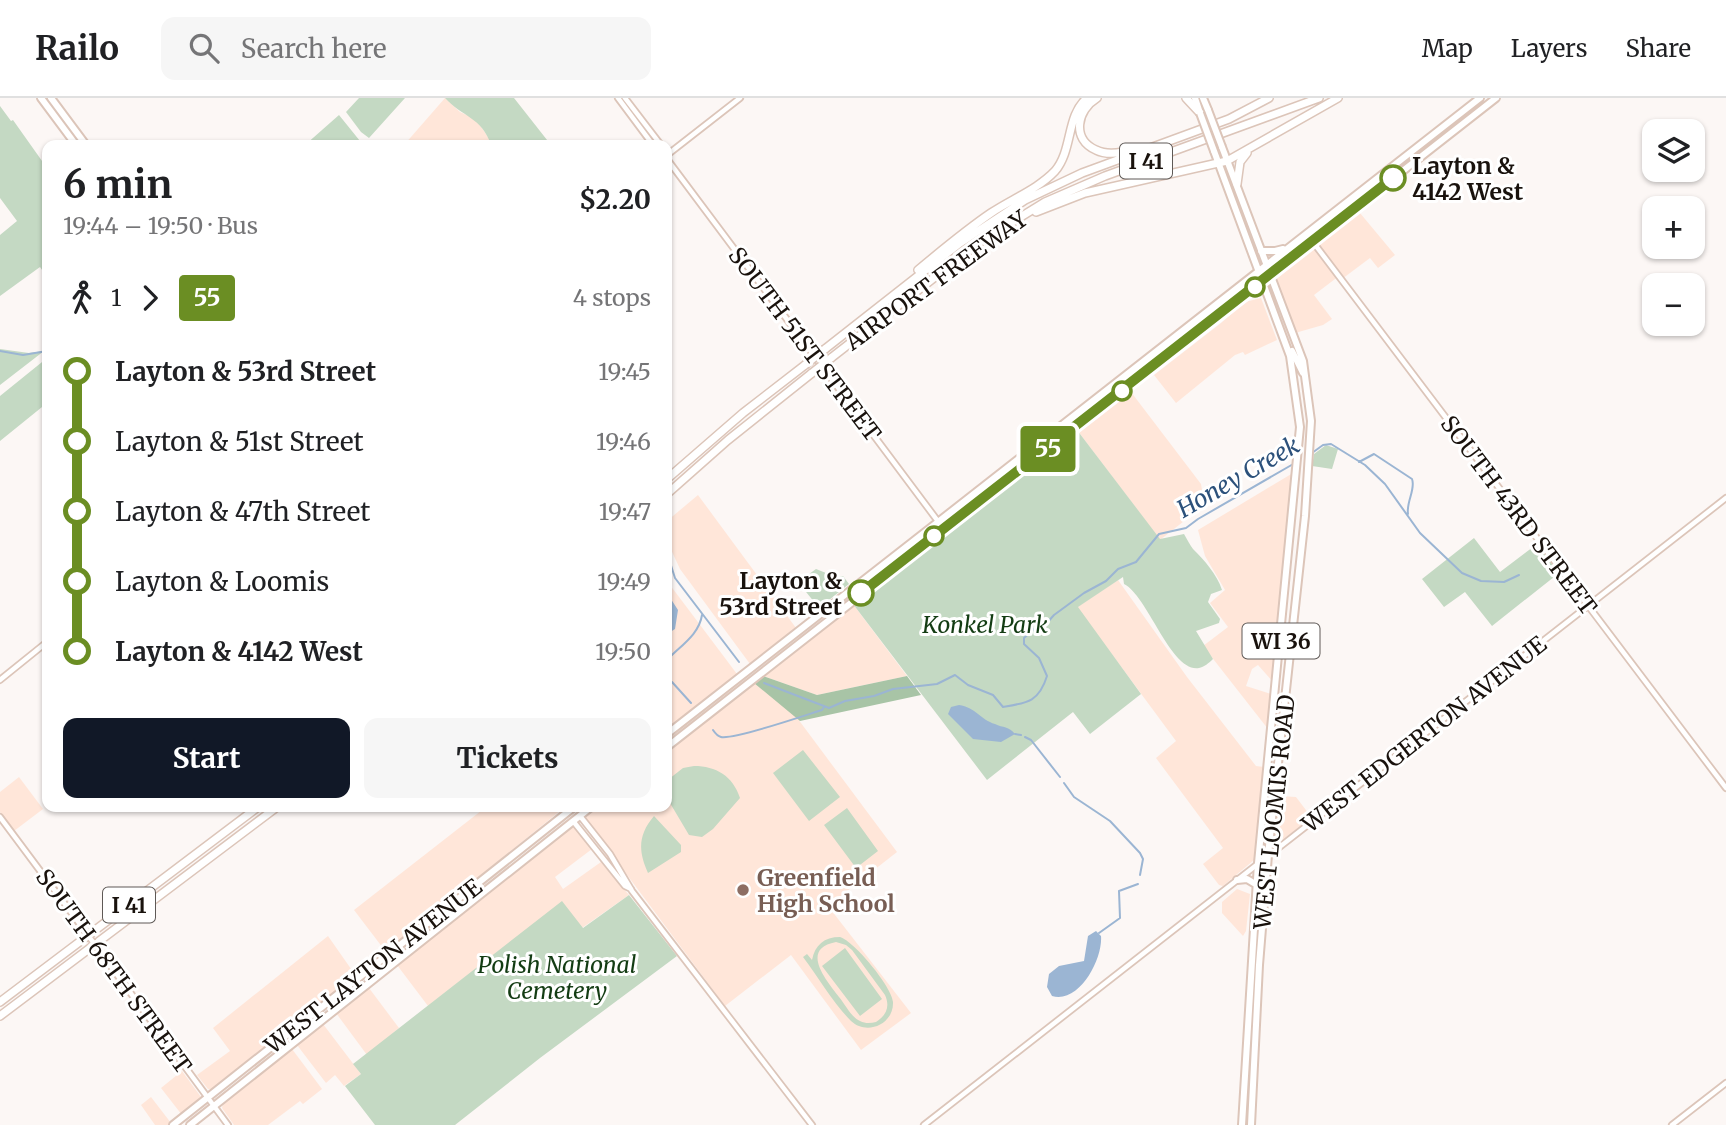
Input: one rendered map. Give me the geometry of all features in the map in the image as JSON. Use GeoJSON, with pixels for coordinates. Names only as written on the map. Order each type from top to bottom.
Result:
{"type":"FeatureCollection","features":[{"type":"Feature","properties":{"kind":"highway"},"geometry":{"type":"LineString","coordinates":[[902,288],[904,281],[963,234],[1009,201],[1041,183],[1056,170],[1067,148],[1075,114],[1087,98]]}},
{"type":"Feature","properties":{"kind":"highway"},"geometry":{"type":"LineString","coordinates":[[1097,98],[1085,107],[1079,123],[1082,139],[1094,150],[1119,153],[1188,134]]}},
{"type":"Feature","properties":{"kind":"highway"},"geometry":{"type":"LineString","coordinates":[[1186,98],[1204,112]]}},
{"type":"Feature","properties":{"kind":"highway","name":"AIRPORT FREEWAY"},"geometry":{"type":"LineString","coordinates":[[672,474],[825,349],[983,226],[1025,200],[1082,173],[1229,119],[1269,98]]}},
{"type":"Feature","properties":{"kind":"highway","name":"AIRPORT FREEWAY"},"geometry":{"type":"LineString","coordinates":[[672,490],[728,440],[831,358],[980,242],[1027,212],[1080,186],[1319,98]]}},
{"type":"Feature","properties":{"kind":"highway"},"geometry":{"type":"LineString","coordinates":[[980,242],[992,239],[1037,211],[1074,196],[1223,163],[1338,98]]}},
{"type":"Feature","properties":{"kind":"highway"},"geometry":{"type":"LineString","coordinates":[[1237,184],[1240,162],[1253,148]]}},
{"type":"Feature","properties":{"kind":"highway","name":"I 41"},"geometry":{"type":"LineString","coordinates":[[0,1002],[251,812]]}},
{"type":"Feature","properties":{"kind":"highway","name":"I 41"},"geometry":{"type":"LineString","coordinates":[[0,1016],[270,812]]}},
{"type":"Feature","properties":{"kind":"main road"},"geometry":{"type":"LineString","coordinates":[[41,98],[72,140]]}},
{"type":"Feature","properties":{"kind":"main road"},"geometry":{"type":"LineString","coordinates":[[49,98],[82,140]]}},
{"type":"Feature","properties":{"kind":"main road","name":"WEST LOOMIS ROAD"},"geometry":{"type":"LineString","coordinates":[[1195,98],[1223,147],[1223,163],[1258,271],[1290,356],[1300,434],[1258,863],[1242,1125]]}},
{"type":"Feature","properties":{"kind":"main road","name":"WEST LOOMIS ROAD"},"geometry":{"type":"LineString","coordinates":[[1203,98],[1214,151],[1237,184],[1303,361],[1311,422],[1305,516],[1265,889],[1251,1125]]}},
{"type":"Feature","properties":{"kind":"main road"},"geometry":{"type":"LineString","coordinates":[[672,730],[1480,98]]}},
{"type":"Feature","properties":{"kind":"main road"},"geometry":{"type":"LineString","coordinates":[[672,743],[943,528],[1496,98]]}},
{"type":"Feature","properties":{"kind":"main road"},"geometry":{"type":"LineString","coordinates":[[1261,251],[1275,251],[1291,245]]}},
{"type":"Feature","properties":{"kind":"main road"},"geometry":{"type":"LineString","coordinates":[[1236,302],[1254,294],[1266,294]]}},
{"type":"Feature","properties":{"kind":"main road"},"geometry":{"type":"LineString","coordinates":[[1284,339],[1289,343],[1305,378]]}},
{"type":"Feature","properties":{"kind":"main road"},"geometry":{"type":"LineString","coordinates":[[1300,434],[1310,434]]}},
{"type":"Feature","properties":{"kind":"main road"},"geometry":{"type":"LineString","coordinates":[[1272,729],[1281,730]]}},
{"type":"Feature","properties":{"kind":"main road","name":"WEST LAYTON AVENUE"},"geometry":{"type":"LineString","coordinates":[[173,1125],[563,812]]}},
{"type":"Feature","properties":{"kind":"main road"},"geometry":{"type":"LineString","coordinates":[[566,812],[573,821]]}},
{"type":"Feature","properties":{"kind":"main road","name":"WEST LAYTON AVENUE"},"geometry":{"type":"LineString","coordinates":[[190,1125],[584,812]]}},
{"type":"Feature","properties":{"kind":"main road"},"geometry":{"type":"LineString","coordinates":[[1261,831],[1270,832]]}},
{"type":"Feature","properties":{"kind":"main road"},"geometry":{"type":"LineString","coordinates":[[1237,880],[1247,879],[1256,887],[1265,889]]}},
{"type":"Feature","properties":{"kind":"main road"},"geometry":{"type":"LineString","coordinates":[[1243,1107],[1252,1108]]}},
{"type":"Feature","properties":{"kind":"street"},"geometry":{"type":"LineString","coordinates":[[618,98],[649,140]]}},
{"type":"Feature","properties":{"kind":"street"},"geometry":{"type":"LineString","coordinates":[[625,98],[657,140]]}},
{"type":"Feature","properties":{"kind":"street"},"geometry":{"type":"LineString","coordinates":[[672,153],[740,98]]}},
{"type":"Feature","properties":{"kind":"street","name":"SOUTH 51ST STREET"},"geometry":{"type":"LineString","coordinates":[[672,164],[943,528]]}},
{"type":"Feature","properties":{"kind":"street","name":"SOUTH 43RD STREET"},"geometry":{"type":"LineString","coordinates":[[1313,242],[1726,788]]}},
{"type":"Feature","properties":{"kind":"street","name":"WEST EDGERTON AVENUE"},"geometry":{"type":"LineString","coordinates":[[924,1125],[1726,498]]}},
{"type":"Feature","properties":{"kind":"street"},"geometry":{"type":"LineString","coordinates":[[0,680],[42,646]]}},
{"type":"Feature","properties":{"kind":"street"},"geometry":{"type":"LineString","coordinates":[[580,815],[629,881],[632,890],[812,1125]]}},
{"type":"Feature","properties":{"kind":"street","name":"SOUTH 68TH STREET"},"geometry":{"type":"LineString","coordinates":[[0,817],[228,1125]]}},
{"type":"Feature","properties":{"kind":"street"},"geometry":{"type":"LineString","coordinates":[[573,821],[625,886],[632,890]]}},
{"type":"Feature","properties":{"kind":"street"},"geometry":{"type":"LineString","coordinates":[[592,845],[599,839]]}},
{"type":"Feature","properties":{"kind":"street"},"geometry":{"type":"LineString","coordinates":[[1672,1125],[1726,1083]]}},
{"type":"Feature","properties":{"kind":"shaded area"},"geometry":{"type":"Polygon","coordinates":[[[445,98],[460,112],[476,119],[489,140],[408,140],[445,98]]]}},
{"type":"Feature","properties":{"kind":"shaded area"},"geometry":{"type":"Polygon","coordinates":[[[1355,207],[1395,255],[1378,268],[1370,258],[1314,295],[1332,319],[1323,325],[1295,333],[1271,275],[1355,207]]]}},
{"type":"Feature","properties":{"kind":"shaded area"},"geometry":{"type":"Polygon","coordinates":[[[1261,298],[1277,340],[1245,355],[1243,352],[1235,355],[1176,403],[1154,375],[1245,302],[1261,298]]]}},
{"type":"Feature","properties":{"kind":"shaded area"},"geometry":{"type":"Polygon","coordinates":[[[1125,391],[1131,392],[1201,484],[1203,496],[1212,499],[1160,540],[1077,430],[1125,391]]]}},
{"type":"Feature","properties":{"kind":"shaded area"},"geometry":{"type":"Polygon","coordinates":[[[1293,473],[1273,682],[1258,665],[1252,669],[1246,686],[1271,694],[1268,729],[1203,646],[1228,627],[1210,603],[1225,590],[1205,556],[1198,530],[1293,473]]]}},
{"type":"Feature","properties":{"kind":"shaded area"},"geometry":{"type":"Polygon","coordinates":[[[698,495],[796,628],[750,664],[680,569],[672,552],[672,517],[698,495]]]}},
{"type":"Feature","properties":{"kind":"shaded area"},"geometry":{"type":"Polygon","coordinates":[[[1118,580],[1187,677],[1256,766],[1264,767],[1254,860],[1223,886],[1219,885],[1203,864],[1223,848],[1156,758],[1176,741],[1077,607],[1118,580]]]}},
{"type":"Feature","properties":{"kind":"shaded area"},"geometry":{"type":"Polygon","coordinates":[[[672,588],[737,674],[672,725],[672,588]]]}},
{"type":"Feature","properties":{"kind":"shaded area"},"geometry":{"type":"Polygon","coordinates":[[[853,604],[907,676],[817,695],[763,676],[853,604]]]}},
{"type":"Feature","properties":{"kind":"shaded area","name":"Greenfield High School"},"geometry":{"type":"Polygon","coordinates":[[[754,682],[795,715],[897,852],[828,906],[911,1013],[861,1050],[791,955],[725,1006],[586,820],[589,812],[672,812],[672,747],[754,682]]]}},
{"type":"Feature","properties":{"kind":"shaded area"},"geometry":{"type":"Polygon","coordinates":[[[19,777],[42,810],[14,831],[0,812],[0,792],[19,777]]]}},
{"type":"Feature","properties":{"kind":"shaded area"},"geometry":{"type":"Polygon","coordinates":[[[1278,796],[1296,797],[1312,818],[1275,845],[1273,842],[1278,796]]]}},
{"type":"Feature","properties":{"kind":"shaded area"},"geometry":{"type":"Polygon","coordinates":[[[480,812],[559,812],[386,952],[354,910],[480,812]]]}},
{"type":"Feature","properties":{"kind":"shaded area"},"geometry":{"type":"Polygon","coordinates":[[[571,826],[592,849],[555,877],[563,889],[601,862],[629,895],[582,928],[562,902],[428,1006],[397,965],[571,826]]]}},
{"type":"Feature","properties":{"kind":"shaded area"},"geometry":{"type":"Polygon","coordinates":[[[1237,889],[1250,894],[1246,931],[1243,936],[1222,913],[1222,902],[1237,889]]]}},
{"type":"Feature","properties":{"kind":"shaded area"},"geometry":{"type":"Polygon","coordinates":[[[328,936],[356,976],[213,1090],[208,1089],[197,1075],[230,1051],[213,1028],[328,936]]]}},
{"type":"Feature","properties":{"kind":"shaded area"},"geometry":{"type":"Polygon","coordinates":[[[369,988],[399,1028],[367,1055],[336,1013],[369,988]]]}},
{"type":"Feature","properties":{"kind":"shaded area"},"geometry":{"type":"Polygon","coordinates":[[[323,1024],[361,1074],[344,1086],[335,1075],[326,1083],[297,1045],[323,1024]]]}},
{"type":"Feature","properties":{"kind":"shaded area"},"geometry":{"type":"Polygon","coordinates":[[[292,1049],[322,1089],[303,1104],[300,1101],[268,1125],[234,1125],[222,1108],[223,1103],[292,1049]]]}},
{"type":"Feature","properties":{"kind":"shaded area"},"geometry":{"type":"Polygon","coordinates":[[[182,1071],[201,1097],[182,1115],[161,1088],[182,1071]]]}},
{"type":"Feature","properties":{"kind":"shaded area"},"geometry":{"type":"Polygon","coordinates":[[[151,1097],[171,1123],[169,1125],[155,1125],[141,1105],[151,1097]]]}},
{"type":"Feature","properties":{"kind":"green space"},"geometry":{"type":"Polygon","coordinates":[[[359,98],[405,98],[369,138],[346,112],[359,98]]]}},
{"type":"Feature","properties":{"kind":"green space"},"geometry":{"type":"Polygon","coordinates":[[[445,98],[514,98],[547,140],[489,140],[477,123],[445,98]]]}},
{"type":"Feature","properties":{"kind":"green space"},"geometry":{"type":"Polygon","coordinates":[[[0,106],[42,161],[42,270],[40,267],[0,296],[0,235],[17,221],[0,198],[0,106]]]}},
{"type":"Feature","properties":{"kind":"green space"},"geometry":{"type":"Polygon","coordinates":[[[339,115],[359,140],[311,140],[339,115]]]}},
{"type":"Feature","properties":{"kind":"green space"},"geometry":{"type":"Polygon","coordinates":[[[0,349],[29,353],[42,351],[42,353],[0,385],[0,349]]]}},
{"type":"Feature","properties":{"kind":"green space"},"geometry":{"type":"Polygon","coordinates":[[[42,362],[42,407],[0,441],[0,396],[42,362]]]}},
{"type":"Feature","properties":{"kind":"green space","name":"Konkel Park"},"geometry":{"type":"Polygon","coordinates":[[[1077,430],[1160,539],[1184,534],[1217,578],[1222,590],[1211,594],[1208,602],[1220,619],[1219,623],[1196,631],[1213,659],[1199,668],[1189,666],[1179,659],[1142,603],[1124,584],[1123,577],[1078,607],[1141,694],[1090,734],[1073,712],[987,780],[853,604],[1077,430]]]}},
{"type":"Feature","properties":{"kind":"green space"},"geometry":{"type":"Polygon","coordinates":[[[1326,445],[1338,449],[1332,469],[1312,466],[1314,454],[1326,445]]]}},
{"type":"Feature","properties":{"kind":"green space"},"geometry":{"type":"Polygon","coordinates":[[[1474,538],[1500,572],[1537,544],[1559,573],[1492,626],[1465,592],[1444,607],[1422,579],[1474,538]]]}},
{"type":"Feature","properties":{"kind":"green space"},"geometry":{"type":"Polygon","coordinates":[[[816,569],[826,573],[831,579],[843,576],[849,584],[819,608],[798,582],[816,569]]]}},
{"type":"Feature","properties":{"kind":"green space"},"geometry":{"type":"Polygon","coordinates":[[[763,676],[817,695],[907,676],[921,695],[800,721],[754,683],[763,676]]]}},
{"type":"Feature","properties":{"kind":"green space"},"geometry":{"type":"Polygon","coordinates":[[[803,750],[840,797],[809,821],[773,773],[803,750]]]}},
{"type":"Feature","properties":{"kind":"green space"},"geometry":{"type":"Polygon","coordinates":[[[694,766],[716,770],[728,778],[740,798],[713,829],[702,837],[689,835],[672,806],[672,777],[683,768],[694,766]]]}},
{"type":"Feature","properties":{"kind":"green space"},"geometry":{"type":"Polygon","coordinates":[[[847,808],[878,851],[856,868],[824,825],[847,808]]]}},
{"type":"Feature","properties":{"kind":"green space"},"geometry":{"type":"Polygon","coordinates":[[[654,816],[681,845],[681,852],[648,873],[642,857],[641,843],[654,816]]]}},
{"type":"Feature","properties":{"kind":"green space","name":"Polish National Cemetery"},"geometry":{"type":"Polygon","coordinates":[[[629,895],[677,956],[455,1125],[375,1125],[345,1086],[361,1074],[353,1064],[562,901],[583,928],[629,895]]]}},
{"type":"Feature","properties":{"kind":"green space"},"geometry":{"type":"Polygon","coordinates":[[[840,937],[863,955],[891,995],[892,1010],[884,1022],[878,1025],[864,1027],[851,1021],[803,957],[807,954],[812,960],[821,943],[829,938],[840,937]],[[836,942],[825,946],[819,951],[819,966],[828,983],[854,1017],[864,1023],[876,1022],[886,1010],[885,995],[846,945],[836,942]]]}},
{"type":"Feature","properties":{"kind":"green space"},"geometry":{"type":"Polygon","coordinates":[[[845,948],[882,999],[860,1016],[822,966],[845,948]]]}},
{"type":"Feature","properties":{"kind":"water"},"geometry":{"type":"Polygon","coordinates":[[[672,601],[678,610],[675,629],[672,631],[672,601]]]}},
{"type":"Feature","properties":{"kind":"water"},"geometry":{"type":"Polygon","coordinates":[[[959,705],[969,708],[990,722],[1008,728],[1015,734],[1001,742],[973,739],[948,714],[951,707],[959,705]]]}},
{"type":"Feature","properties":{"kind":"water"},"geometry":{"type":"Polygon","coordinates":[[[1096,931],[1101,936],[1101,945],[1088,977],[1072,993],[1062,997],[1052,996],[1047,987],[1049,974],[1059,966],[1084,961],[1088,936],[1096,931]]]}},
{"type":"Feature","properties":{"kind":"waterway","name":"Honey Creek"},"geometry":{"type":"LineString","coordinates":[[0,351],[23,355],[42,352]]}},
{"type":"Feature","properties":{"kind":"waterway","name":"Honey Creek"},"geometry":{"type":"LineString","coordinates":[[1312,453],[1323,445],[1331,444],[1365,465],[1385,484],[1420,533],[1462,573],[1481,581],[1504,582],[1519,575]]}},
{"type":"Feature","properties":{"kind":"waterway","name":"Honey Creek"},"geometry":{"type":"LineString","coordinates":[[1359,462],[1374,454],[1412,479],[1408,514]]}},
{"type":"Feature","properties":{"kind":"waterway","name":"Honey Creek"},"geometry":{"type":"LineString","coordinates":[[764,683],[829,708],[845,701],[874,696],[893,689],[937,684],[955,675],[968,685],[993,695],[1003,707],[1031,700],[1040,691],[1047,676],[1039,658],[1024,644],[1024,638],[1034,629],[1046,624],[1054,615],[1106,581],[1118,569],[1136,562],[1159,534],[1186,528],[1295,463]]}},
{"type":"Feature","properties":{"kind":"waterway","name":"Honey Creek"},"geometry":{"type":"LineString","coordinates":[[672,569],[675,578],[739,662]]}},
{"type":"Feature","properties":{"kind":"waterway"},"geometry":{"type":"LineString","coordinates":[[672,655],[693,634],[702,615]]}},
{"type":"Feature","properties":{"kind":"waterway"},"geometry":{"type":"LineString","coordinates":[[672,682],[691,703]]}},
{"type":"Feature","properties":{"kind":"waterway"},"geometry":{"type":"LineString","coordinates":[[713,730],[721,737],[740,735],[822,710],[824,707]]}},
{"type":"Feature","properties":{"kind":"waterway"},"geometry":{"type":"LineString","coordinates":[[1015,734],[1021,735]]}},
{"type":"Feature","properties":{"kind":"waterway"},"geometry":{"type":"LineString","coordinates":[[1025,737],[1031,740],[1060,777]]}},
{"type":"Feature","properties":{"kind":"waterway"},"geometry":{"type":"LineString","coordinates":[[1064,783],[1074,797],[1110,821],[1140,853],[1143,859],[1140,875]]}},
{"type":"Feature","properties":{"kind":"waterway"},"geometry":{"type":"LineString","coordinates":[[1099,933],[1120,918],[1119,891],[1138,884]]}},
{"type":"Feature","properties":{"kind":"bus line","name":"55"},"geometry":{"type":"LineString","coordinates":[[861,593],[1393,178]]}},
{"type":"Feature","properties":{"kind":"place","name":"Layton & 4142 West"},"geometry":{"type":"Point","coordinates":[1393,178]}},
{"type":"Feature","properties":{"kind":"place","name":"Layton & 53rd Street"},"geometry":{"type":"Point","coordinates":[861,593]}},
{"type":"Feature","properties":{"kind":"place","name":"Greenfield High School"},"geometry":{"type":"Point","coordinates":[743,890]}}]}
